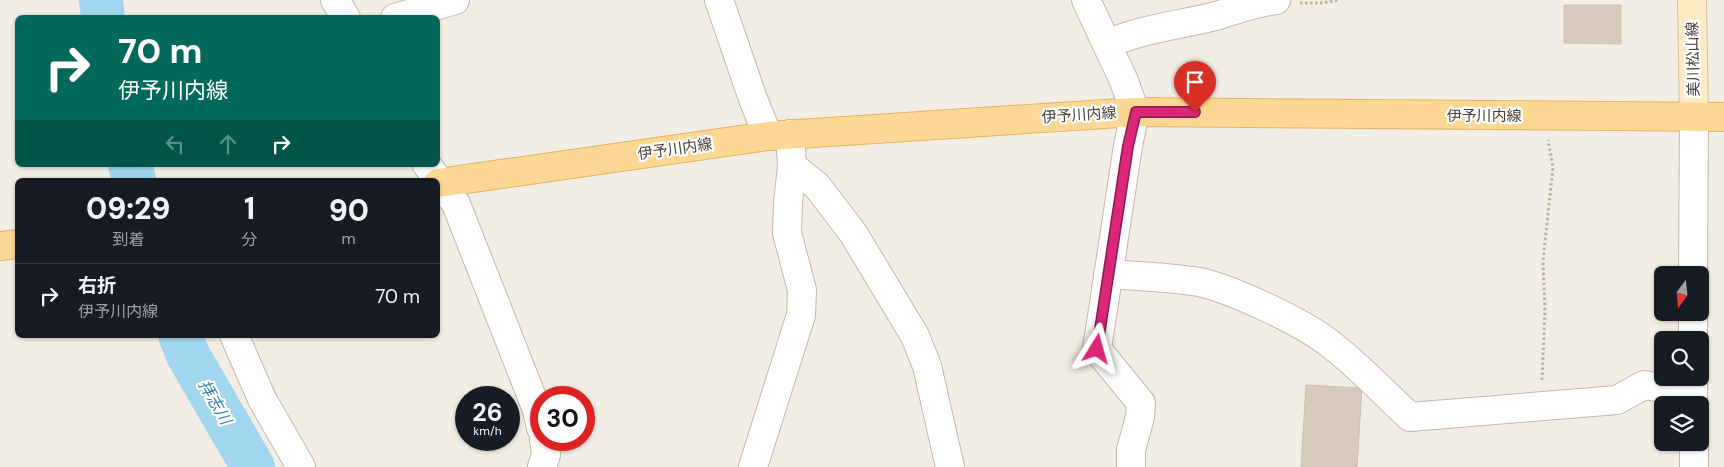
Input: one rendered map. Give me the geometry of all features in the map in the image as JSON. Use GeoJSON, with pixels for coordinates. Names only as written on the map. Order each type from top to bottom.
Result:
{"type":"FeatureCollection","features":[{"type":"Feature","properties":{"kind":"main road","name":"美川松山線"},"geometry":{"type":"LineString","coordinates":[[1692,0],[1694,117]]}},
{"type":"Feature","properties":{"kind":"main road","name":"伊予川内線"},"geometry":{"type":"LineString","coordinates":[[435,177],[779,135],[1136,112],[1724,117]]}},
{"type":"Feature","properties":{"kind":"main road"},"geometry":{"type":"LineString","coordinates":[[0,246],[15,244]]}},
{"type":"Feature","properties":{"kind":"street"},"geometry":{"type":"LineString","coordinates":[[336,0],[344,15]]}},
{"type":"Feature","properties":{"kind":"street"},"geometry":{"type":"LineString","coordinates":[[405,15],[455,0]]}},
{"type":"Feature","properties":{"kind":"street"},"geometry":{"type":"LineString","coordinates":[[719,0],[752,99],[779,135],[792,166],[817,186],[853,233],[915,336],[927,366],[950,467]]}},
{"type":"Feature","properties":{"kind":"street"},"geometry":{"type":"LineString","coordinates":[[1086,0],[1136,112],[1097,349],[1141,403],[1140,417],[1131,450],[1131,467]]}},
{"type":"Feature","properties":{"kind":"street"},"geometry":{"type":"LineString","coordinates":[[1107,44],[1123,37],[1217,15],[1261,2],[1276,0]]}},
{"type":"Feature","properties":{"kind":"street"},"geometry":{"type":"LineString","coordinates":[[1694,117],[1694,266]]}},
{"type":"Feature","properties":{"kind":"street"},"geometry":{"type":"LineString","coordinates":[[753,467],[801,315],[802,290],[787,232],[792,166]]}},
{"type":"Feature","properties":{"kind":"street"},"geometry":{"type":"LineString","coordinates":[[440,183],[456,204],[530,392]]}},
{"type":"Feature","properties":{"kind":"street"},"geometry":{"type":"LineString","coordinates":[[1108,274],[1169,278],[1201,283],[1235,295],[1298,324],[1330,343],[1410,417],[1617,400],[1644,385],[1693,392]]}},
{"type":"Feature","properties":{"kind":"street"},"geometry":{"type":"LineString","coordinates":[[235,338],[262,400],[301,467]]}},
{"type":"Feature","properties":{"kind":"street"},"geometry":{"type":"LineString","coordinates":[[542,467],[545,451]]}},
{"type":"Feature","properties":{"kind":"street"},"geometry":{"type":"LineString","coordinates":[[1694,451],[1694,467]]}},
{"type":"Feature","properties":{"kind":"path"},"geometry":{"type":"LineString","coordinates":[[1276,0],[1322,3],[1339,0]]}},
{"type":"Feature","properties":{"kind":"path"},"geometry":{"type":"LineString","coordinates":[[1541,406],[1545,311],[1543,261],[1553,167],[1542,116]]}},
{"type":"Feature","properties":{"kind":"building"},"geometry":{"type":"Polygon","coordinates":[[[1564,5],[1621,5],[1621,44],[1564,43],[1564,5]]]}},
{"type":"Feature","properties":{"kind":"building"},"geometry":{"type":"Polygon","coordinates":[[[1306,385],[1362,388],[1357,467],[1301,467],[1306,385]]]}},
{"type":"Feature","properties":{"kind":"waterway","name":"拝志川"},"geometry":{"type":"LineString","coordinates":[[101,0],[103,15]]}},
{"type":"Feature","properties":{"kind":"waterway","name":"拝志川"},"geometry":{"type":"LineString","coordinates":[[131,167],[133,178]]}},
{"type":"Feature","properties":{"kind":"waterway","name":"拝志川"},"geometry":{"type":"LineString","coordinates":[[181,338],[188,355],[253,467]]}},
{"type":"Feature","properties":{"kind":"route"},"geometry":{"type":"LineString","coordinates":[[1097,349],[1128,146],[1136,112],[1195,112]]}}]}
